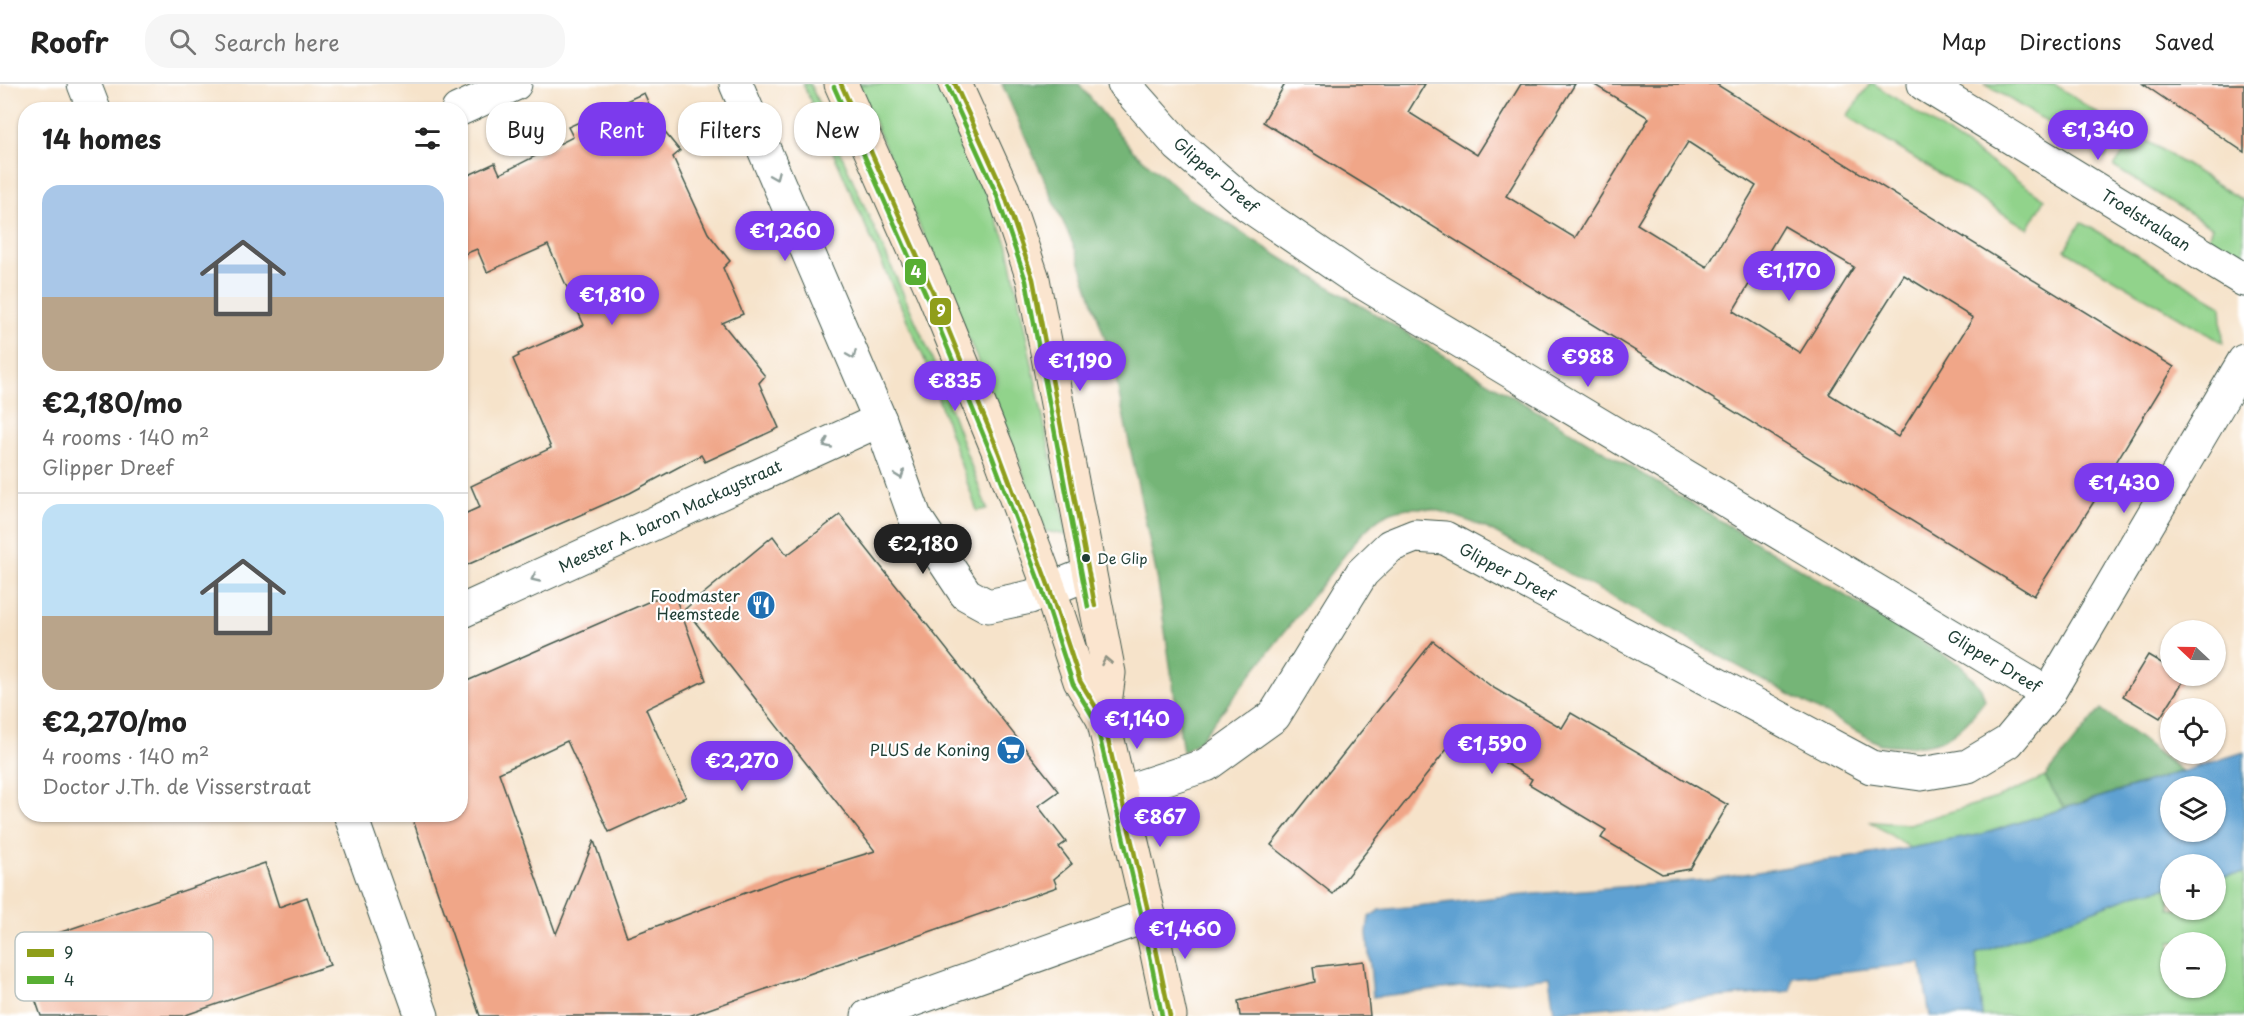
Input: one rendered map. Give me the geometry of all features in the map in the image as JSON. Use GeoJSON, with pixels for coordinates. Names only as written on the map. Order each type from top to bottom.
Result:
{"type":"FeatureCollection","features":[{"type":"Feature","properties":{"kind":"street"},"geometry":{"type":"LineString","coordinates":[[84,84],[91,102]]}},
{"type":"Feature","properties":{"kind":"street"},"geometry":{"type":"LineString","coordinates":[[468,105],[515,84]]}},
{"type":"Feature","properties":{"kind":"street"},"geometry":{"type":"LineString","coordinates":[[736,84],[880,420],[915,517],[966,594],[988,606],[1050,590],[1088,574]]}},
{"type":"Feature","properties":{"kind":"street"},"geometry":{"type":"LineString","coordinates":[[841,84],[933,292],[999,453],[1050,590],[1080,681],[1103,719],[1170,1016]]}},
{"type":"Feature","properties":{"kind":"street"},"geometry":{"type":"LineString","coordinates":[[955,84],[1003,190],[1033,279],[1088,574],[1109,673],[1103,719]]}},
{"type":"Feature","properties":{"kind":"street","name":"Glipper Dreef"},"geometry":{"type":"LineString","coordinates":[[1120,793],[1206,765],[1274,716],[1362,573],[1390,546],[1415,536],[1445,538],[1871,767],[1921,774],[1968,766],[2008,742],[2048,694],[1352,276],[1248,205],[1179,146],[1124,84]]}},
{"type":"Feature","properties":{"kind":"street","name":"Troelstralaan"},"geometry":{"type":"LineString","coordinates":[[1924,84],[2244,280]]}},
{"type":"Feature","properties":{"kind":"street"},"geometry":{"type":"LineString","coordinates":[[2048,694],[2244,361]]}},
{"type":"Feature","properties":{"kind":"street","name":"Meester A. baron Mackaystraat"},"geometry":{"type":"LineString","coordinates":[[468,608],[880,420]]}},
{"type":"Feature","properties":{"kind":"street"},"geometry":{"type":"LineString","coordinates":[[353,822],[422,1016]]}},
{"type":"Feature","properties":{"kind":"street"},"geometry":{"type":"LineString","coordinates":[[868,1016],[1149,915]]}},
{"type":"Feature","properties":{"kind":"green space"},"geometry":{"type":"Polygon","coordinates":[[[803,84],[810,84],[818,102],[811,102],[803,84]]]}},
{"type":"Feature","properties":{"kind":"green space"},"geometry":{"type":"Polygon","coordinates":[[[858,84],[942,84],[1008,247],[1067,535],[1045,531],[997,405],[880,135],[880,102],[866,102],[858,84]]]}},
{"type":"Feature","properties":{"kind":"green space"},"geometry":{"type":"Polygon","coordinates":[[[1002,84],[1079,84],[1132,150],[1190,199],[1283,259],[1961,665],[1981,688],[1985,700],[1962,727],[1940,741],[1914,746],[1880,744],[1486,528],[1448,513],[1409,508],[1380,518],[1358,538],[1199,741],[1183,752],[1157,577],[1112,360],[1076,251],[1002,84]]]}},
{"type":"Feature","properties":{"kind":"green space"},"geometry":{"type":"Polygon","coordinates":[[[1870,84],[1874,84],[2045,199],[2028,229],[1847,116],[1870,84]]]}},
{"type":"Feature","properties":{"kind":"green space"},"geometry":{"type":"Polygon","coordinates":[[[1985,84],[2054,84],[2122,130],[2105,158],[1985,84]]]}},
{"type":"Feature","properties":{"kind":"green space"},"geometry":{"type":"Polygon","coordinates":[[[2136,134],[2244,201],[2244,259],[2207,241],[2212,227],[2114,167],[2136,134]]]}},
{"type":"Feature","properties":{"kind":"green space"},"geometry":{"type":"Polygon","coordinates":[[[835,156],[842,156],[931,356],[987,509],[977,511],[926,363],[835,156]]]}},
{"type":"Feature","properties":{"kind":"green space"},"geometry":{"type":"Polygon","coordinates":[[[2081,222],[2221,305],[2223,343],[2065,250],[2081,222]]]}},
{"type":"Feature","properties":{"kind":"green space"},"geometry":{"type":"Polygon","coordinates":[[[2101,709],[2160,754],[2160,764],[2173,764],[2182,771],[2160,776],[2160,778],[2064,808],[2045,777],[2101,709]]]}},
{"type":"Feature","properties":{"kind":"green space"},"geometry":{"type":"Polygon","coordinates":[[[2045,777],[2064,808],[1983,834],[1910,848],[1871,822],[1909,824],[1997,798],[2045,777]]]}},
{"type":"Feature","properties":{"kind":"green space"},"geometry":{"type":"Polygon","coordinates":[[[2244,873],[2244,1016],[1982,1016],[1976,954],[2142,892],[2160,889],[2160,920],[2226,920],[2226,876],[2244,873]]]}},
{"type":"Feature","properties":{"kind":"water"},"geometry":{"type":"Polygon","coordinates":[[[2244,752],[2244,873],[2226,876],[2226,854],[2160,854],[2160,889],[2142,892],[1976,954],[1982,1016],[1930,1016],[1921,963],[1792,977],[1791,991],[1554,1012],[1549,977],[1373,997],[1367,933],[1369,917],[1380,910],[1499,897],[1706,880],[1910,848],[1983,834],[2160,778],[2160,842],[2226,842],[2226,776],[2168,776],[2206,764],[2226,764],[2226,758],[2244,752]]]}},
{"type":"Feature","properties":{"kind":"building"},"geometry":{"type":"Polygon","coordinates":[[[1285,84],[1425,84],[1408,112],[1477,155],[1521,84],[1575,84],[1506,196],[1575,238],[1649,118],[1593,84],[1716,84],[2174,367],[2100,492],[2034,596],[1263,122],[1285,84]],[[1688,142],[1637,224],[1707,267],[1756,186],[1688,142]],[[1784,226],[1733,311],[1800,353],[1854,267],[1784,226]],[[1904,275],[1829,394],[1898,437],[1973,318],[1904,275]]]}},
{"type":"Feature","properties":{"kind":"building"},"geometry":{"type":"Polygon","coordinates":[[[2143,84],[2244,84],[2244,152],[2196,120],[2143,84]]]}},
{"type":"Feature","properties":{"kind":"building"},"geometry":{"type":"Polygon","coordinates":[[[644,93],[648,102],[624,102],[644,93]]]}},
{"type":"Feature","properties":{"kind":"building"},"geometry":{"type":"Polygon","coordinates":[[[578,123],[578,156],[666,156],[666,134],[678,149],[678,153],[673,157],[708,233],[730,261],[723,268],[743,314],[722,323],[765,376],[759,383],[779,428],[705,462],[701,455],[630,493],[468,564],[468,512],[480,507],[471,486],[551,448],[513,359],[519,356],[518,354],[584,325],[548,245],[487,272],[477,249],[468,253],[468,175],[495,163],[500,174],[536,156],[566,156],[566,141],[573,137],[568,127],[578,123]]]}},
{"type":"Feature","properties":{"kind":"building"},"geometry":{"type":"Polygon","coordinates":[[[840,515],[1059,791],[1038,806],[1066,842],[1059,847],[1072,864],[1054,879],[1057,887],[689,1016],[480,1016],[414,822],[468,822],[468,681],[673,591],[706,680],[646,709],[686,797],[609,832],[567,741],[499,773],[556,934],[594,841],[627,937],[780,880],[875,851],[685,609],[773,536],[787,555],[840,515]]]}},
{"type":"Feature","properties":{"kind":"building"},"geometry":{"type":"Polygon","coordinates":[[[1433,641],[1492,687],[1562,728],[1571,713],[1728,805],[1690,869],[1662,874],[1601,838],[1606,830],[1529,784],[1532,779],[1458,735],[1333,894],[1271,845],[1433,641]]]}},
{"type":"Feature","properties":{"kind":"building"},"geometry":{"type":"Polygon","coordinates":[[[2148,655],[2160,662],[2160,686],[2180,686],[2173,698],[2160,698],[2160,718],[2123,696],[2148,655]]]}},
{"type":"Feature","properties":{"kind":"building"},"geometry":{"type":"Polygon","coordinates":[[[265,863],[279,907],[307,897],[330,965],[183,1016],[41,1016],[36,1001],[213,1001],[213,932],[61,932],[265,863]]]}},
{"type":"Feature","properties":{"kind":"building"},"geometry":{"type":"Polygon","coordinates":[[[1364,961],[1370,1016],[1240,1016],[1238,1001],[1315,982],[1313,967],[1364,961]]]}},
{"type":"Feature","properties":{"kind":"transit line","name":"9"},"geometry":{"type":"LineString","coordinates":[[841,84],[933,292],[999,453],[1050,590],[1080,681],[1103,719],[1170,1016]]}},
{"type":"Feature","properties":{"kind":"transit line","name":"9"},"geometry":{"type":"LineString","coordinates":[[955,84],[1003,190],[1033,279],[1095,606]]}},
{"type":"Feature","properties":{"kind":"transit line","name":"4"},"geometry":{"type":"LineString","coordinates":[[834,87],[926,295],[992,456],[1043,592],[1073,684],[1096,722],[1142,917],[1162,1016]]}},
{"type":"Feature","properties":{"kind":"transit line","name":"4"},"geometry":{"type":"LineString","coordinates":[[948,87],[996,193],[1026,281],[1088,607]]}},
{"type":"Feature","properties":{"kind":"place","name":"De Glip"},"geometry":{"type":"Point","coordinates":[1086,558]}},
{"type":"Feature","properties":{"kind":"place","name":"Foodmaster Heemstede"},"geometry":{"type":"Point","coordinates":[761,605]}},
{"type":"Feature","properties":{"kind":"place","name":"PLUS de Koning"},"geometry":{"type":"Point","coordinates":[1011,750]}}]}
